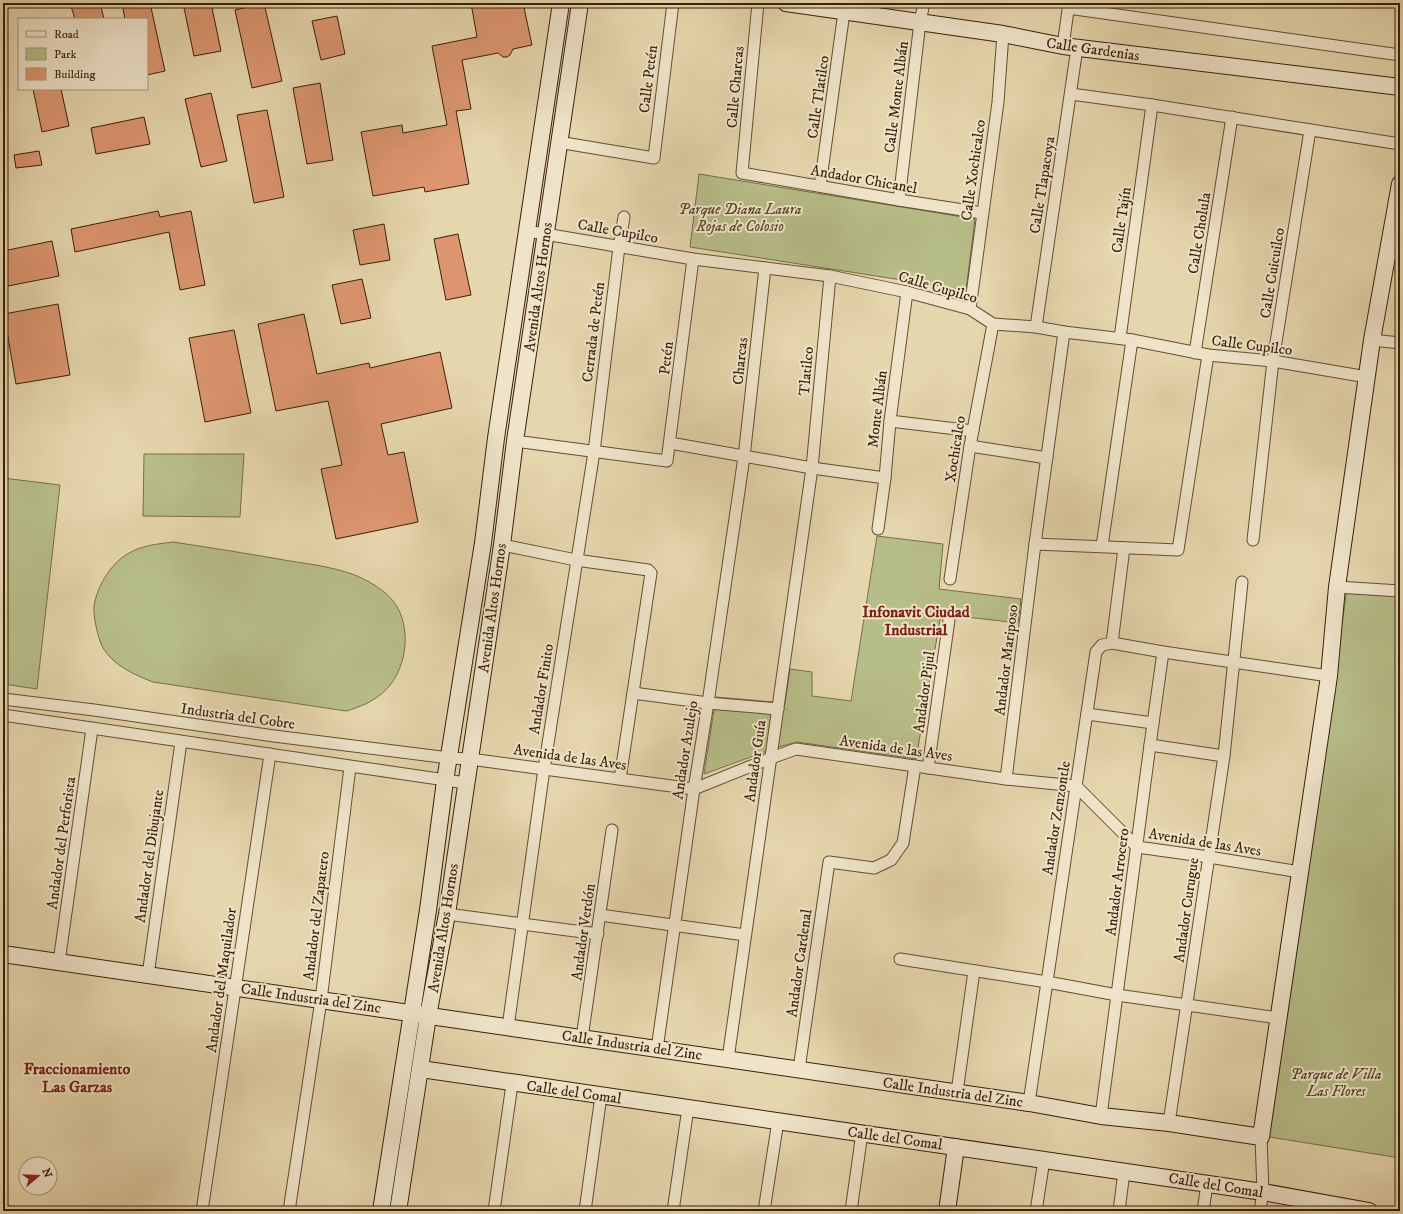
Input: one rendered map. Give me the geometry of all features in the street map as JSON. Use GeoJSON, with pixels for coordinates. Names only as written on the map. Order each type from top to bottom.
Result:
{"type":"FeatureCollection","features":[{"type":"Feature","properties":{"kind":"street","name":"Avenida Altos Hornos"},"geometry":{"type":"LineString","coordinates":[[381,1211],[428,910],[445,781],[483,543],[496,438],[561,3]]}},
{"type":"Feature","properties":{"kind":"street","name":"Avenida Altos Hornos"},"geometry":{"type":"LineString","coordinates":[[398,1211],[428,1016],[447,914],[502,546],[515,441],[546,234],[558,142],[580,3]]}},
{"type":"Feature","properties":{"kind":"street","name":"Calle Petén"},"geometry":{"type":"LineString","coordinates":[[558,142],[654,158],[673,3]]}},
{"type":"Feature","properties":{"kind":"street","name":"Calle Charcas"},"geometry":{"type":"LineString","coordinates":[[742,173],[758,3]]}},
{"type":"Feature","properties":{"kind":"street","name":"Calle Gardenias"},"geometry":{"type":"LineString","coordinates":[[786,3],[1002,34],[1070,47],[1400,87]]}},
{"type":"Feature","properties":{"kind":"street","name":"Calle Monte Albán"},"geometry":{"type":"LineString","coordinates":[[899,200],[920,22],[924,3]]}},
{"type":"Feature","properties":{"kind":"street","name":"Calle Tlapacoya"},"geometry":{"type":"LineString","coordinates":[[1036,327],[1071,94],[1069,6]]}},
{"type":"Feature","properties":{"kind":"street"},"geometry":{"type":"LineString","coordinates":[[1069,6],[1400,55]]}},
{"type":"Feature","properties":{"kind":"street","name":"Calle Tlatilco"},"geometry":{"type":"LineString","coordinates":[[820,186],[844,12]]}},
{"type":"Feature","properties":{"kind":"street","name":"Calle Xochicalco"},"geometry":{"type":"LineString","coordinates":[[970,309],[998,102],[1002,34]]}},
{"type":"Feature","properties":{"kind":"street"},"geometry":{"type":"LineString","coordinates":[[1071,94],[1232,117],[1400,144]]}},
{"type":"Feature","properties":{"kind":"street","name":"Calle Tajín"},"geometry":{"type":"LineString","coordinates":[[1120,338],[1152,105]]}},
{"type":"Feature","properties":{"kind":"street","name":"Calle Cholula"},"geometry":{"type":"LineString","coordinates":[[1195,353],[1232,117]]}},
{"type":"Feature","properties":{"kind":"street","name":"Calle Cuicuilco"},"geometry":{"type":"LineString","coordinates":[[1253,540],[1273,361],[1310,130]]}},
{"type":"Feature","properties":{"kind":"street","name":"Andador Chicanel"},"geometry":{"type":"LineString","coordinates":[[742,173],[899,200],[982,212]]}},
{"type":"Feature","properties":{"kind":"street"},"geometry":{"type":"LineString","coordinates":[[1260,1211],[1263,1192],[1261,1136],[1329,676],[1337,587],[1372,340],[1400,184]]}},
{"type":"Feature","properties":{"kind":"street","name":"Cerrada de Petén"},"geometry":{"type":"LineString","coordinates":[[594,452],[624,217]]}},
{"type":"Feature","properties":{"kind":"street","name":"Calle Cupilco"},"geometry":{"type":"LineString","coordinates":[[527,231],[693,259],[830,276],[907,292],[970,309],[993,324],[1036,327],[1064,332],[1120,338],[1195,353],[1273,361],[1367,377]]}},
{"type":"Feature","properties":{"kind":"street","name":"Petén"},"geometry":{"type":"LineString","coordinates":[[594,452],[668,461],[693,259]]}},
{"type":"Feature","properties":{"kind":"street","name":"Charcas"},"geometry":{"type":"LineString","coordinates":[[744,457],[765,268]]}},
{"type":"Feature","properties":{"kind":"street","name":"Tlatilco"},"geometry":{"type":"LineString","coordinates":[[812,468],[830,276]]}},
{"type":"Feature","properties":{"kind":"street","name":"Monte Albán"},"geometry":{"type":"LineString","coordinates":[[878,529],[885,478],[890,421],[907,292]]}},
{"type":"Feature","properties":{"kind":"street","name":"Xochicalco"},"geometry":{"type":"LineString","coordinates":[[950,579],[970,446],[993,324]]}},
{"type":"Feature","properties":{"kind":"street"},"geometry":{"type":"LineString","coordinates":[[1064,332],[1035,544],[1178,550],[1208,355]]}},
{"type":"Feature","properties":{"kind":"street"},"geometry":{"type":"LineString","coordinates":[[1102,546],[1132,340]]}},
{"type":"Feature","properties":{"kind":"street"},"geometry":{"type":"LineString","coordinates":[[1372,340],[1400,343]]}},
{"type":"Feature","properties":{"kind":"street"},"geometry":{"type":"LineString","coordinates":[[890,421],[973,431]]}},
{"type":"Feature","properties":{"kind":"street"},"geometry":{"type":"LineString","coordinates":[[515,441],[594,452]]}},
{"type":"Feature","properties":{"kind":"street"},"geometry":{"type":"LineString","coordinates":[[670,443],[744,457],[885,478]]}},
{"type":"Feature","properties":{"kind":"street"},"geometry":{"type":"LineString","coordinates":[[970,446],[1047,458]]}},
{"type":"Feature","properties":{"kind":"street","name":"Andador Finito"},"geometry":{"type":"LineString","coordinates":[[508,1027],[544,769],[594,452]]}},
{"type":"Feature","properties":{"kind":"street","name":"Andador Azulejo"},"geometry":{"type":"LineString","coordinates":[[657,1049],[744,457]]}},
{"type":"Feature","properties":{"kind":"street","name":"Andador Guía"},"geometry":{"type":"LineString","coordinates":[[728,1059],[812,468]]}},
{"type":"Feature","properties":{"kind":"street","name":"Andador Mariposo"},"geometry":{"type":"LineString","coordinates":[[1006,779],[1035,544]]}},
{"type":"Feature","properties":{"kind":"street"},"geometry":{"type":"LineString","coordinates":[[502,546],[576,560],[648,570],[651,573],[620,780]]}},
{"type":"Feature","properties":{"kind":"street"},"geometry":{"type":"LineString","coordinates":[[1124,548],[1112,643],[1163,652],[1329,676]]}},
{"type":"Feature","properties":{"kind":"street","name":"Andador Curugue"},"geometry":{"type":"LineString","coordinates":[[1169,1123],[1224,756],[1242,582]]}},
{"type":"Feature","properties":{"kind":"street"},"geometry":{"type":"LineString","coordinates":[[1337,587],[1400,591]]}},
{"type":"Feature","properties":{"kind":"street","name":"Andador Pijul"},"geometry":{"type":"LineString","coordinates":[[928,768],[949,620]]}},
{"type":"Feature","properties":{"kind":"street","name":"Andador Zenzontle"},"geometry":{"type":"LineString","coordinates":[[1029,1103],[1096,652],[1102,645],[1112,643]]}},
{"type":"Feature","properties":{"kind":"street","name":"Andador Arrocero"},"geometry":{"type":"LineString","coordinates":[[1101,1116],[1163,652]]}},
{"type":"Feature","properties":{"kind":"street"},"geometry":{"type":"LineString","coordinates":[[633,693],[708,703],[778,709]]}},
{"type":"Feature","properties":{"kind":"street","name":"Industria del Cobre"},"geometry":{"type":"LineString","coordinates":[[3,699],[108,712],[274,736],[449,758],[470,759]]}},
{"type":"Feature","properties":{"kind":"street"},"geometry":{"type":"LineString","coordinates":[[1088,714],[1153,723]]}},
{"type":"Feature","properties":{"kind":"street"},"geometry":{"type":"LineString","coordinates":[[3,715],[466,784]]}},
{"type":"Feature","properties":{"kind":"street","name":"Andador del Perforista"},"geometry":{"type":"LineString","coordinates":[[59,962],[92,729]]}},
{"type":"Feature","properties":{"kind":"street","name":"Andador del Dibujante"},"geometry":{"type":"LineString","coordinates":[[148,975],[180,742]]}},
{"type":"Feature","properties":{"kind":"street"},"geometry":{"type":"LineString","coordinates":[[1150,745],[1224,756]]}},
{"type":"Feature","properties":{"kind":"street","name":"Avenida de las Aves"},"geometry":{"type":"LineString","coordinates":[[470,759],[694,789],[796,749],[1006,779],[1076,786],[1137,847],[1300,872]]}},
{"type":"Feature","properties":{"kind":"street","name":"Andador del Maquilador"},"geometry":{"type":"LineString","coordinates":[[202,1211],[270,754]]}},
{"type":"Feature","properties":{"kind":"street","name":"Andador Cardenal"},"geometry":{"type":"LineString","coordinates":[[798,1069],[829,862],[874,868],[890,860],[903,843],[915,766]]}},
{"type":"Feature","properties":{"kind":"street","name":"Andador del Zapatero"},"geometry":{"type":"LineString","coordinates":[[289,1211],[321,1000],[350,767]]}},
{"type":"Feature","properties":{"kind":"street","name":"Andador Verdón"},"geometry":{"type":"LineString","coordinates":[[582,1038],[612,830]]}},
{"type":"Feature","properties":{"kind":"street"},"geometry":{"type":"LineString","coordinates":[[447,914],[598,934]]}},
{"type":"Feature","properties":{"kind":"street"},"geometry":{"type":"LineString","coordinates":[[600,914],[746,935]]}},
{"type":"Feature","properties":{"kind":"street","name":"Calle Industria del Zinc"},"geometry":{"type":"LineString","coordinates":[[3,954],[957,1092],[1101,1116],[1169,1123],[1261,1136]]}},
{"type":"Feature","properties":{"kind":"street"},"geometry":{"type":"LineString","coordinates":[[900,959],[1047,982],[1117,995],[1278,1018]]}},
{"type":"Feature","properties":{"kind":"street"},"geometry":{"type":"LineString","coordinates":[[957,1092],[974,971]]}},
{"type":"Feature","properties":{"kind":"street"},"geometry":{"type":"LineString","coordinates":[[403,1067],[421,1069]]}},
{"type":"Feature","properties":{"kind":"street","name":"Calle del Comal"},"geometry":{"type":"LineString","coordinates":[[421,1069],[512,1084],[862,1133],[1263,1192],[1314,1206],[1369,1211]]}},
{"type":"Feature","properties":{"kind":"street"},"geometry":{"type":"LineString","coordinates":[[494,1211],[512,1084]]}},
{"type":"Feature","properties":{"kind":"street"},"geometry":{"type":"LineString","coordinates":[[585,1211],[601,1096]]}},
{"type":"Feature","properties":{"kind":"street"},"geometry":{"type":"LineString","coordinates":[[673,1211],[688,1108]]}},
{"type":"Feature","properties":{"kind":"street"},"geometry":{"type":"LineString","coordinates":[[764,1211],[778,1121]]}},
{"type":"Feature","properties":{"kind":"street"},"geometry":{"type":"LineString","coordinates":[[851,1211],[862,1133]]}},
{"type":"Feature","properties":{"kind":"street"},"geometry":{"type":"LineString","coordinates":[[947,1211],[956,1147]]}},
{"type":"Feature","properties":{"kind":"street"},"geometry":{"type":"LineString","coordinates":[[1036,1211],[1044,1160]]}},
{"type":"Feature","properties":{"kind":"street"},"geometry":{"type":"LineString","coordinates":[[1119,1211],[1124,1172]]}},
{"type":"Feature","properties":{"kind":"street"},"geometry":{"type":"LineString","coordinates":[[1203,1211],[1207,1184]]}},
{"type":"Feature","properties":{"kind":"street"},"geometry":{"type":"LineString","coordinates":[[3,1210],[8,1211]]}},
{"type":"Feature","properties":{"kind":"green space","name":"Parque Diana Laura Rojas de Colosio"},"geometry":{"type":"Polygon","coordinates":[[[699,174],[975,219],[966,290],[690,247],[699,174]]]}},
{"type":"Feature","properties":{"kind":"green space"},"geometry":{"type":"Polygon","coordinates":[[[144,454],[244,454],[240,517],[143,516],[144,454]]]}},
{"type":"Feature","properties":{"kind":"green space"},"geometry":{"type":"Polygon","coordinates":[[[3,478],[60,485],[37,689],[3,684],[3,478]]]}},
{"type":"Feature","properties":{"kind":"green space"},"geometry":{"type":"Polygon","coordinates":[[[877,536],[943,544],[939,589],[1021,599],[1018,623],[941,614],[916,759],[797,742],[778,747],[704,774],[716,697],[785,703],[790,669],[812,672],[812,696],[851,701],[877,536]]]}},
{"type":"Feature","properties":{"kind":"green space"},"geometry":{"type":"Polygon","coordinates":[[[173,542],[329,568],[352,574],[371,583],[388,595],[396,605],[404,624],[405,638],[403,658],[395,678],[375,699],[346,711],[153,682],[125,669],[113,660],[103,648],[99,639],[94,610],[98,590],[106,575],[124,556],[146,546],[173,542]]]}},
{"type":"Feature","properties":{"kind":"green space","name":"Parque de Villa Las Flores"},"geometry":{"type":"Polygon","coordinates":[[[1347,590],[1400,592],[1400,1158],[1263,1136],[1347,590]]]}},
{"type":"Feature","properties":{"kind":"building"},"geometry":{"type":"Polygon","coordinates":[[[83,3],[100,3],[104,18],[75,18],[71,6],[83,3]]]}},
{"type":"Feature","properties":{"kind":"building"},"geometry":{"type":"Polygon","coordinates":[[[150,3],[165,71],[148,75],[148,18],[125,18],[122,4],[150,3]]]}},
{"type":"Feature","properties":{"kind":"building"},"geometry":{"type":"Polygon","coordinates":[[[183,3],[211,3],[221,51],[194,56],[183,3]]]}},
{"type":"Feature","properties":{"kind":"building"},"geometry":{"type":"Polygon","coordinates":[[[264,3],[282,81],[252,88],[235,10],[264,3]]]}},
{"type":"Feature","properties":{"kind":"building"},"geometry":{"type":"Polygon","coordinates":[[[471,3],[523,3],[532,45],[513,49],[507,57],[503,57],[498,53],[462,60],[471,109],[456,111],[469,184],[425,192],[424,187],[373,196],[361,132],[402,125],[403,133],[447,125],[432,46],[477,37],[471,3]]]}},
{"type":"Feature","properties":{"kind":"building"},"geometry":{"type":"Polygon","coordinates":[[[337,16],[345,54],[321,60],[312,21],[337,16]]]}},
{"type":"Feature","properties":{"kind":"building"},"geometry":{"type":"Polygon","coordinates":[[[320,83],[333,160],[307,164],[293,88],[320,83]]]}},
{"type":"Feature","properties":{"kind":"building"},"geometry":{"type":"Polygon","coordinates":[[[33,90],[61,90],[69,126],[42,132],[33,90]]]}},
{"type":"Feature","properties":{"kind":"building"},"geometry":{"type":"Polygon","coordinates":[[[211,93],[227,161],[201,167],[185,99],[211,93]]]}},
{"type":"Feature","properties":{"kind":"building"},"geometry":{"type":"Polygon","coordinates":[[[267,110],[284,197],[254,203],[237,115],[267,110]]]}},
{"type":"Feature","properties":{"kind":"building"},"geometry":{"type":"Polygon","coordinates":[[[144,117],[150,144],[96,154],[91,128],[144,117]]]}},
{"type":"Feature","properties":{"kind":"building"},"geometry":{"type":"Polygon","coordinates":[[[39,151],[42,165],[16,168],[14,155],[39,151]]]}},
{"type":"Feature","properties":{"kind":"building"},"geometry":{"type":"Polygon","coordinates":[[[158,211],[160,217],[191,211],[205,285],[180,290],[169,232],[75,252],[71,229],[158,211]]]}},
{"type":"Feature","properties":{"kind":"building"},"geometry":{"type":"Polygon","coordinates":[[[384,224],[390,260],[360,265],[353,230],[384,224]]]}},
{"type":"Feature","properties":{"kind":"building"},"geometry":{"type":"Polygon","coordinates":[[[458,234],[471,295],[446,300],[434,239],[458,234]]]}},
{"type":"Feature","properties":{"kind":"building"},"geometry":{"type":"Polygon","coordinates":[[[52,241],[59,276],[3,287],[3,251],[52,241]]]}},
{"type":"Feature","properties":{"kind":"building"},"geometry":{"type":"Polygon","coordinates":[[[362,279],[371,318],[341,324],[332,285],[362,279]]]}},
{"type":"Feature","properties":{"kind":"building"},"geometry":{"type":"Polygon","coordinates":[[[58,304],[70,375],[16,384],[4,314],[58,304]]]}},
{"type":"Feature","properties":{"kind":"building"},"geometry":{"type":"Polygon","coordinates":[[[304,314],[317,374],[369,363],[370,368],[440,352],[452,408],[381,424],[388,455],[404,452],[418,522],[336,539],[321,469],[342,465],[328,401],[276,411],[258,324],[304,314]]]}},
{"type":"Feature","properties":{"kind":"building"},"geometry":{"type":"Polygon","coordinates":[[[234,330],[251,413],[205,422],[189,338],[234,330]]]}},
{"type":"Feature","properties":{"kind":"district","name":"Infonavit Ciudad Industrial"},"geometry":{"type":"Point","coordinates":[916,620]}},
{"type":"Feature","properties":{"kind":"district","name":"Fraccionamiento Las Garzas"},"geometry":{"type":"Point","coordinates":[77,1077]}}]}
